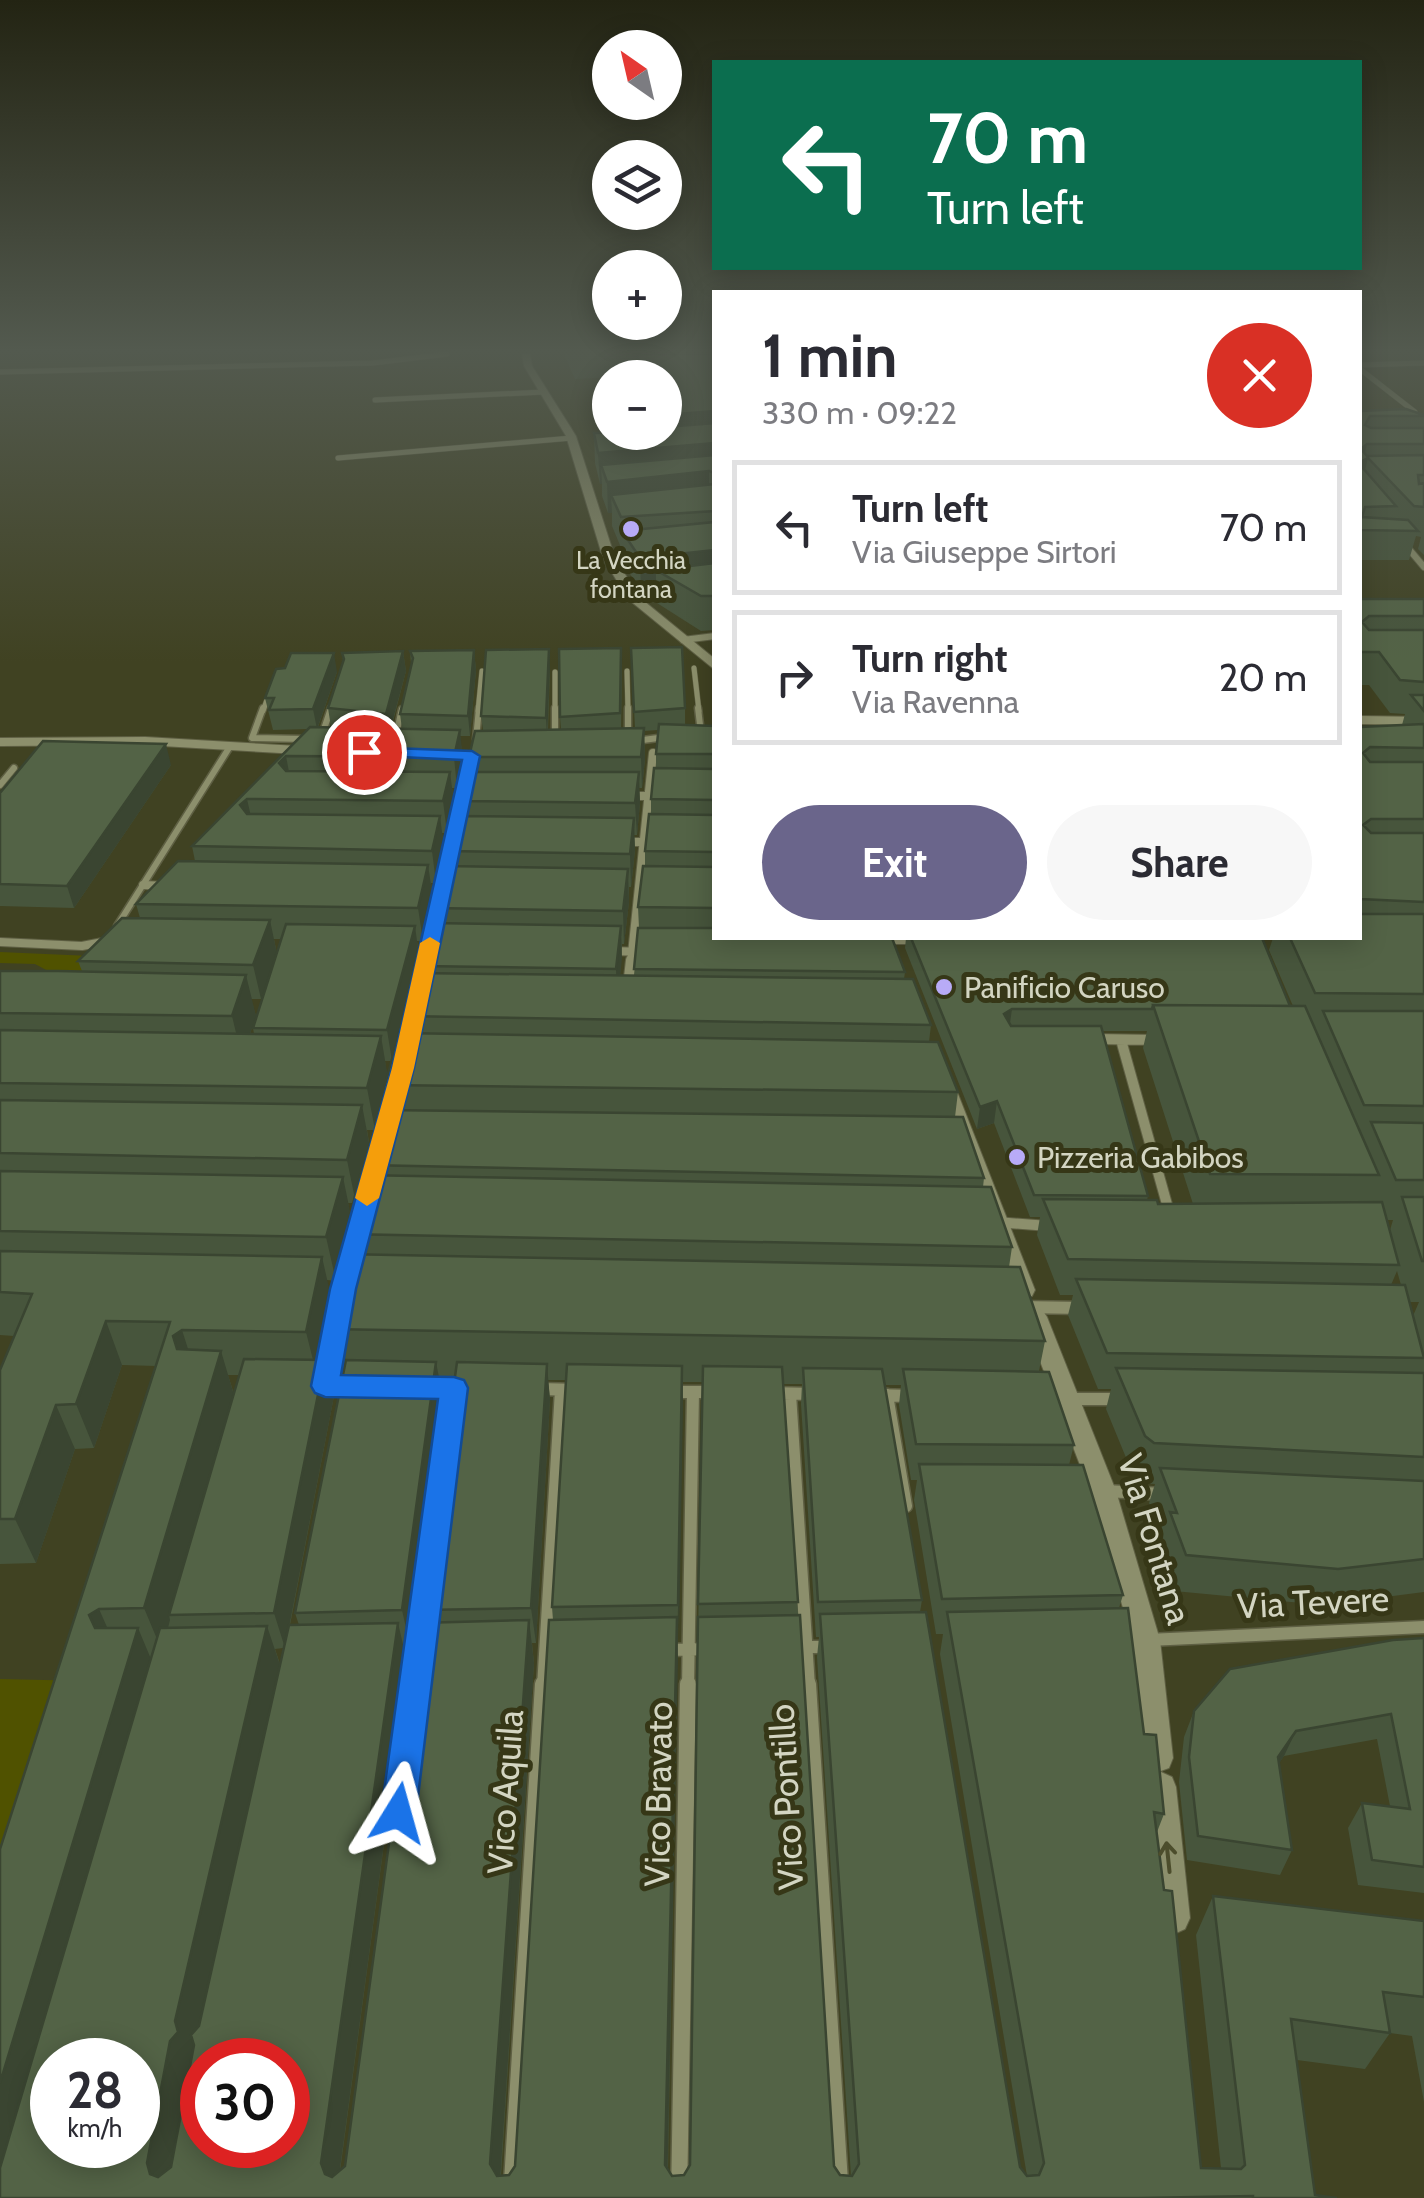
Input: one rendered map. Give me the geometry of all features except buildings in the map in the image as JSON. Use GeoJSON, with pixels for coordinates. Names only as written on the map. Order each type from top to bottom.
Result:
{"type":"FeatureCollection","features":[{"type":"Feature","properties":{"kind":"street"},"geometry":{"type":"LineString","coordinates":[[338,458],[355,457]]}},
{"type":"Feature","properties":{"kind":"street"},"geometry":{"type":"LineString","coordinates":[[578,457],[609,558],[634,599],[712,664]]}},
{"type":"Feature","properties":{"kind":"street"},"geometry":{"type":"LineString","coordinates":[[589,491],[607,489]]}},
{"type":"Feature","properties":{"kind":"street"},"geometry":{"type":"LineString","coordinates":[[598,521],[618,519]]}},
{"type":"Feature","properties":{"kind":"street"},"geometry":{"type":"LineString","coordinates":[[1392,530],[1424,567]]}},
{"type":"Feature","properties":{"kind":"street"},"geometry":{"type":"LineString","coordinates":[[1388,542],[1413,542]]}},
{"type":"Feature","properties":{"kind":"street"},"geometry":{"type":"LineString","coordinates":[[609,558],[627,556]]}},
{"type":"Feature","properties":{"kind":"street"},"geometry":{"type":"LineString","coordinates":[[634,599],[682,594]]}},
{"type":"Feature","properties":{"kind":"street"},"geometry":{"type":"LineString","coordinates":[[683,640],[712,636]]}},
{"type":"Feature","properties":{"kind":"street"},"geometry":{"type":"LineString","coordinates":[[1362,720],[1424,721]]}},
{"type":"Feature","properties":{"kind":"street"},"geometry":{"type":"LineString","coordinates":[[0,742],[145,741],[309,750]]}},
{"type":"Feature","properties":{"kind":"street"},"geometry":{"type":"LineString","coordinates":[[633,753],[668,752]]}},
{"type":"Feature","properties":{"kind":"street"},"geometry":{"type":"LineString","coordinates":[[626,996],[652,753]]}},
{"type":"Feature","properties":{"kind":"street"},"geometry":{"type":"LineString","coordinates":[[452,755],[488,755]]}},
{"type":"Feature","properties":{"kind":"street"},"geometry":{"type":"LineString","coordinates":[[452,840],[472,756]]}},
{"type":"Feature","properties":{"kind":"street"},"geometry":{"type":"LineString","coordinates":[[442,795],[480,796]]}},
{"type":"Feature","properties":{"kind":"street"},"geometry":{"type":"LineString","coordinates":[[610,796],[682,796]]}},
{"type":"Feature","properties":{"kind":"street"},"geometry":{"type":"LineString","coordinates":[[605,842],[679,842]]}},
{"type":"Feature","properties":{"kind":"street"},"geometry":{"type":"LineString","coordinates":[[143,885],[182,886]]}},
{"type":"Feature","properties":{"kind":"street"},"geometry":{"type":"LineString","coordinates":[[618,894],[657,894]]}},
{"type":"Feature","properties":{"kind":"street"},"geometry":{"type":"LineString","coordinates":[[889,940],[900,970]]}},
{"type":"Feature","properties":{"kind":"street"},"geometry":{"type":"LineString","coordinates":[[0,942],[82,946],[125,942]]}},
{"type":"Feature","properties":{"kind":"street"},"geometry":{"type":"LineString","coordinates":[[594,951],[669,952]]}},
{"type":"Feature","properties":{"kind":"street"},"geometry":{"type":"LineString","coordinates":[[1083,1039],[1181,1040]]}},
{"type":"Feature","properties":{"kind":"street"},"geometry":{"type":"LineString","coordinates":[[1121,1040],[1173,1226],[1156,1226]]}},
{"type":"Feature","properties":{"kind":"street","name":"Via Fontana"},"geometry":{"type":"LineString","coordinates":[[936,1063],[988,1222],[1092,1491],[1136,1640],[1177,1948]]}},
{"type":"Feature","properties":{"kind":"street"},"geometry":{"type":"LineString","coordinates":[[988,1222],[1067,1226]]}},
{"type":"Feature","properties":{"kind":"street"},"geometry":{"type":"LineString","coordinates":[[1022,1308],[1090,1308]]}},
{"type":"Feature","properties":{"kind":"street"},"geometry":{"type":"LineString","coordinates":[[306,1386],[330,1386],[336,1328]]}},
{"type":"Feature","properties":{"kind":"street"},"geometry":{"type":"LineString","coordinates":[[525,1389],[598,1390]]}},
{"type":"Feature","properties":{"kind":"street","name":"Vico Aquila"},"geometry":{"type":"LineString","coordinates":[[511,2198],[553,1652],[561,1390]]}},
{"type":"Feature","properties":{"kind":"street"},"geometry":{"type":"LineString","coordinates":[[655,1391],[732,1393]]}},
{"type":"Feature","properties":{"kind":"street","name":"Vico Bravato"},"geometry":{"type":"LineString","coordinates":[[678,2198],[692,1650],[693,1392]]}},
{"type":"Feature","properties":{"kind":"street"},"geometry":{"type":"LineString","coordinates":[[751,1393],[829,1394]]}},
{"type":"Feature","properties":{"kind":"street","name":"Vico Pontillo"},"geometry":{"type":"LineString","coordinates":[[790,1394],[810,1647],[828,2060],[841,2198]]}},
{"type":"Feature","properties":{"kind":"street"},"geometry":{"type":"LineString","coordinates":[[868,1395],[927,1396]]}},
{"type":"Feature","properties":{"kind":"street"},"geometry":{"type":"LineString","coordinates":[[888,1395],[910,1529]]}},
{"type":"Feature","properties":{"kind":"street"},"geometry":{"type":"LineString","coordinates":[[1057,1398],[1126,1400]]}},
{"type":"Feature","properties":{"kind":"street"},"geometry":{"type":"LineString","coordinates":[[903,1490],[923,1490]]}},
{"type":"Feature","properties":{"kind":"street"},"geometry":{"type":"LineString","coordinates":[[1092,1491],[1178,1495]]}},
{"type":"Feature","properties":{"kind":"street","name":"Via Tevere"},"geometry":{"type":"LineString","coordinates":[[1136,1640],[1424,1627]]}},
{"type":"Feature","properties":{"kind":"street"},"geometry":{"type":"LineString","coordinates":[[770,1648],[849,1646]]}},
{"type":"Feature","properties":{"kind":"street"},"geometry":{"type":"LineString","coordinates":[[652,1651],[731,1649]]}},
{"type":"Feature","properties":{"kind":"street"},"geometry":{"type":"LineString","coordinates":[[527,1653],[553,1652]]}},
{"type":"Feature","properties":{"kind":"lane"},"geometry":{"type":"LineString","coordinates":[[694,668],[701,733]]}},
{"type":"Feature","properties":{"kind":"lane"},"geometry":{"type":"LineString","coordinates":[[628,670],[628,742],[712,733]]}},
{"type":"Feature","properties":{"kind":"lane"},"geometry":{"type":"LineString","coordinates":[[459,743],[476,744],[482,671]]}},
{"type":"Feature","properties":{"kind":"lane"},"geometry":{"type":"LineString","coordinates":[[553,754],[555,672]]}},
{"type":"Feature","properties":{"kind":"lane"},"geometry":{"type":"LineString","coordinates":[[275,678],[252,738],[339,740]]}},
{"type":"Feature","properties":{"kind":"lane"},"geometry":{"type":"LineString","coordinates":[[321,739],[336,692]]}},
{"type":"Feature","properties":{"kind":"lane"},"geometry":{"type":"LineString","coordinates":[[392,753],[406,692]]}},
{"type":"Feature","properties":{"kind":"lane"},"geometry":{"type":"LineString","coordinates":[[376,741],[411,742]]}},
{"type":"Feature","properties":{"kind":"lane"},"geometry":{"type":"LineString","coordinates":[[107,941],[229,748]]}},
{"type":"Feature","properties":{"kind":"lane"},"geometry":{"type":"LineString","coordinates":[[0,784],[14,768]]}},
{"type":"Feature","properties":{"kind":"shaded area"},"geometry":{"type":"Polygon","coordinates":[[[0,952],[91,956],[91,994],[35,964],[0,963],[0,952]]]}},
{"type":"Feature","properties":{"kind":"shaded area"},"geometry":{"type":"Polygon","coordinates":[[[0,1679],[90,1681],[0,1972],[0,1679]]]}},
{"type":"Feature","properties":{"kind":"slow traffic"},"geometry":{"type":"LineString","coordinates":[[367,1198],[403,1068],[430,943]]}},
{"type":"Feature","properties":{"kind":"place","name":"La Vecchia fontana"},"geometry":{"type":"Point","coordinates":[631,529]}},
{"type":"Feature","properties":{"kind":"place","name":"Panificio Caruso"},"geometry":{"type":"Point","coordinates":[944,987]}},
{"type":"Feature","properties":{"kind":"place","name":"Pizzeria Gabibos"},"geometry":{"type":"Point","coordinates":[1017,1157]}},
{"type":"Feature","properties":{"kind":"route"},"geometry":{"type":"LineString","coordinates":[[364,752],[472,756],[403,1068],[343,1289],[325,1386],[454,1388],[398,1813]]}}]}
